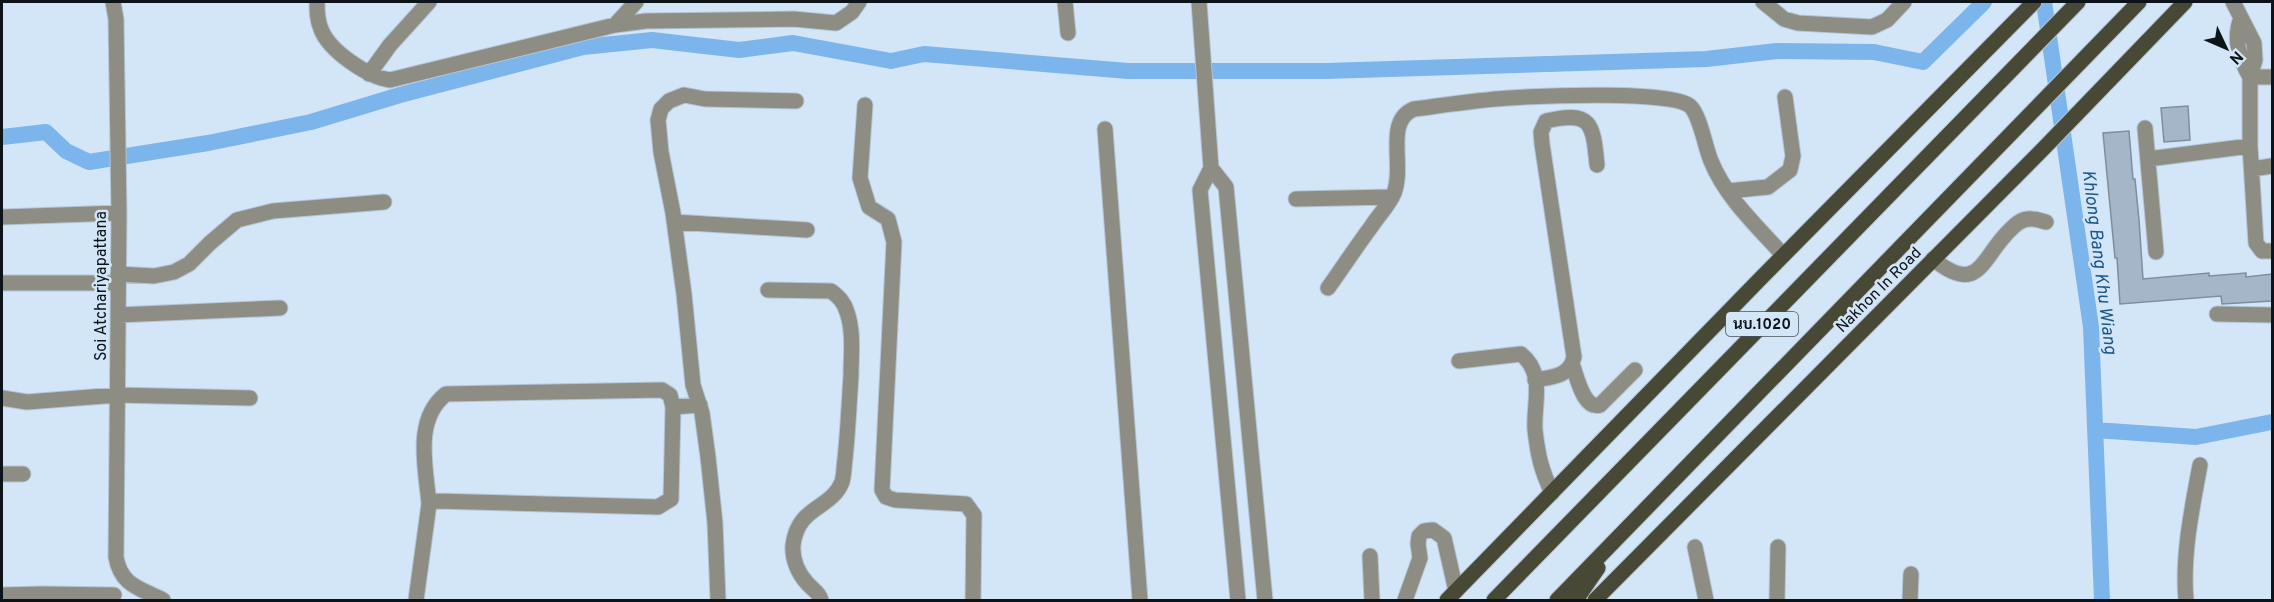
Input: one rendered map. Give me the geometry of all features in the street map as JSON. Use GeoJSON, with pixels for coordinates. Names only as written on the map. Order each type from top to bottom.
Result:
{"type":"FeatureCollection","features":[{"type":"Feature","properties":{"kind":"main road","name":"นบ.1020"},"geometry":{"type":"LineString","coordinates":[[1494,600],[2078,2]]}},
{"type":"Feature","properties":{"kind":"main road","name":"Nakhon In Road"},"geometry":{"type":"LineString","coordinates":[[1557,600],[2139,2]]}},
{"type":"Feature","properties":{"kind":"main road","name":"Nakhon In Road"},"geometry":{"type":"LineString","coordinates":[[1595,600],[2044,148],[2185,2]]}},
{"type":"Feature","properties":{"kind":"main road","name":"นบ.1020"},"geometry":{"type":"LineString","coordinates":[[1452,596],[1783,255],[2029,7]]}},
{"type":"Feature","properties":{"kind":"main road"},"geometry":{"type":"LineString","coordinates":[[1576,600],[1621,533]]}},
{"type":"Feature","properties":{"kind":"street","name":"Soi Atchariyapattana"},"geometry":{"type":"LineString","coordinates":[[113,2],[116,19],[119,213],[116,557],[121,574]]}},
{"type":"Feature","properties":{"kind":"street"},"geometry":{"type":"LineString","coordinates":[[317,2],[321,29],[327,40],[351,62],[369,74],[390,80],[615,25],[646,21],[794,19],[836,22],[843,20],[859,2]]}},
{"type":"Feature","properties":{"kind":"street"},"geometry":{"type":"LineString","coordinates":[[369,74],[390,45],[429,2]]}},
{"type":"Feature","properties":{"kind":"street"},"geometry":{"type":"LineString","coordinates":[[615,25],[636,2]]}},
{"type":"Feature","properties":{"kind":"street"},"geometry":{"type":"LineString","coordinates":[[1065,2],[1068,33]]}},
{"type":"Feature","properties":{"kind":"street"},"geometry":{"type":"LineString","coordinates":[[1199,2],[1211,168],[1200,190],[1239,600]]}},
{"type":"Feature","properties":{"kind":"street"},"geometry":{"type":"LineString","coordinates":[[1763,2],[1784,19],[1798,24],[1872,27],[1887,20],[1904,2]]}},
{"type":"Feature","properties":{"kind":"street"},"geometry":{"type":"LineString","coordinates":[[2233,2],[2241,18],[2236,29],[2237,48],[2250,77],[2250,146],[2256,243],[2262,251],[2272,250]]}},
{"type":"Feature","properties":{"kind":"street"},"geometry":{"type":"LineString","coordinates":[[2250,77],[2272,77]]}},
{"type":"Feature","properties":{"kind":"street"},"geometry":{"type":"LineString","coordinates":[[718,600],[715,523],[700,405],[693,385],[674,222],[661,152],[658,120],[661,109],[669,100],[684,95],[705,99],[796,101]]}},
{"type":"Feature","properties":{"kind":"street"},"geometry":{"type":"LineString","coordinates":[[1328,288],[1391,197],[1397,182],[1399,155],[1397,127],[1400,117],[1413,109],[1509,98],[1611,96],[1672,99],[1690,106],[1695,112],[1711,162],[1728,191],[1783,255]]}},
{"type":"Feature","properties":{"kind":"street"},"geometry":{"type":"LineString","coordinates":[[1728,191],[1768,187],[1790,170],[1793,156],[1785,98]]}},
{"type":"Feature","properties":{"kind":"street"},"geometry":{"type":"LineString","coordinates":[[865,105],[860,178],[869,207],[888,219],[894,242],[882,490],[886,497],[895,500],[966,504],[970,508],[974,515],[973,600]]}},
{"type":"Feature","properties":{"kind":"street"},"geometry":{"type":"LineString","coordinates":[[1535,380],[1562,375],[1572,364],[1574,357],[1542,144],[1541,132],[1546,121],[1571,118],[1589,123],[1594,133],[1597,165]]}},
{"type":"Feature","properties":{"kind":"street"},"geometry":{"type":"LineString","coordinates":[[2145,128],[2156,252]]}},
{"type":"Feature","properties":{"kind":"street"},"geometry":{"type":"LineString","coordinates":[[1105,129],[1140,600]]}},
{"type":"Feature","properties":{"kind":"street"},"geometry":{"type":"LineString","coordinates":[[2148,159],[2250,146]]}},
{"type":"Feature","properties":{"kind":"street"},"geometry":{"type":"LineString","coordinates":[[2252,169],[2272,166]]}},
{"type":"Feature","properties":{"kind":"street"},"geometry":{"type":"LineString","coordinates":[[1211,168],[1226,187],[1265,600]]}},
{"type":"Feature","properties":{"kind":"street"},"geometry":{"type":"LineString","coordinates":[[1296,200],[1391,197]]}},
{"type":"Feature","properties":{"kind":"street"},"geometry":{"type":"LineString","coordinates":[[2,283],[154,276],[174,272],[189,264],[237,220],[273,212],[384,202]]}},
{"type":"Feature","properties":{"kind":"street"},"geometry":{"type":"LineString","coordinates":[[2,217],[119,213]]}},
{"type":"Feature","properties":{"kind":"street"},"geometry":{"type":"LineString","coordinates":[[1933,259],[1948,271],[1956,274],[1972,274],[1980,269],[2001,239],[2017,224],[2032,218],[2046,222]]}},
{"type":"Feature","properties":{"kind":"street"},"geometry":{"type":"LineString","coordinates":[[674,222],[807,230]]}},
{"type":"Feature","properties":{"kind":"street"},"geometry":{"type":"LineString","coordinates":[[768,290],[831,291],[844,304],[852,335],[848,431],[842,482],[833,495],[806,514],[798,527],[793,545],[798,570],[821,600]]}},
{"type":"Feature","properties":{"kind":"street"},"geometry":{"type":"LineString","coordinates":[[118,315],[280,308]]}},
{"type":"Feature","properties":{"kind":"street"},"geometry":{"type":"LineString","coordinates":[[2217,314],[2272,315]]}},
{"type":"Feature","properties":{"kind":"street"},"geometry":{"type":"LineString","coordinates":[[1213,322],[1239,320]]}},
{"type":"Feature","properties":{"kind":"street"},"geometry":{"type":"LineString","coordinates":[[1459,361],[1521,354],[1528,360],[1538,391],[1535,426],[1540,467],[1552,493]]}},
{"type":"Feature","properties":{"kind":"street"},"geometry":{"type":"LineString","coordinates":[[1572,364],[1585,398],[1590,405],[1595,406],[1600,405],[1635,370]]}},
{"type":"Feature","properties":{"kind":"street"},"geometry":{"type":"LineString","coordinates":[[416,600],[429,504],[424,445],[428,417],[432,407],[446,394],[662,390],[670,395],[674,407],[670,499],[664,505],[658,507],[435,501],[429,504]]}},
{"type":"Feature","properties":{"kind":"street"},"geometry":{"type":"LineString","coordinates":[[2,398],[27,402],[117,395],[250,398]]}},
{"type":"Feature","properties":{"kind":"street"},"geometry":{"type":"LineString","coordinates":[[674,407],[700,405]]}},
{"type":"Feature","properties":{"kind":"street"},"geometry":{"type":"LineString","coordinates":[[2186,600],[2190,522],[2200,465]]}},
{"type":"Feature","properties":{"kind":"street"},"geometry":{"type":"LineString","coordinates":[[2,474],[22,474]]}},
{"type":"Feature","properties":{"kind":"street"},"geometry":{"type":"LineString","coordinates":[[1405,600],[1420,558],[1419,536],[1424,531],[1433,530],[1444,538],[1452,596]]}},
{"type":"Feature","properties":{"kind":"street"},"geometry":{"type":"LineString","coordinates":[[1695,547],[1706,600]]}},
{"type":"Feature","properties":{"kind":"street"},"geometry":{"type":"LineString","coordinates":[[1777,600],[1778,547]]}},
{"type":"Feature","properties":{"kind":"street"},"geometry":{"type":"LineString","coordinates":[[1235,556],[1262,553]]}},
{"type":"Feature","properties":{"kind":"street"},"geometry":{"type":"LineString","coordinates":[[1370,556],[1372,600]]}},
{"type":"Feature","properties":{"kind":"street"},"geometry":{"type":"LineString","coordinates":[[2,595],[113,598],[121,574],[163,600]]}},
{"type":"Feature","properties":{"kind":"street"},"geometry":{"type":"LineString","coordinates":[[1910,600],[1911,574]]}},
{"type":"Feature","properties":{"kind":"building"},"geometry":{"type":"Polygon","coordinates":[[[2188,106],[2190,140],[2164,142],[2161,108],[2188,106]]]}},
{"type":"Feature","properties":{"kind":"building"},"geometry":{"type":"Polygon","coordinates":[[[2129,131],[2143,279],[2209,273],[2209,276],[2246,273],[2246,277],[2272,274],[2272,301],[2222,304],[2221,296],[2120,304],[2103,133],[2129,131]]]}},
{"type":"Feature","properties":{"kind":"waterway"},"geometry":{"type":"LineString","coordinates":[[2,137],[46,132],[66,151],[89,162],[208,143],[311,122],[400,95],[583,47],[652,40],[739,50],[793,43],[891,61],[924,54],[1128,71],[1326,71],[1706,59],[1777,51],[1874,52],[1923,62],[1984,2]]}},
{"type":"Feature","properties":{"kind":"waterway","name":"Khlong Bang Khu Wiang"},"geometry":{"type":"LineString","coordinates":[[2044,2],[2091,327],[2102,600]]}},
{"type":"Feature","properties":{"kind":"waterway"},"geometry":{"type":"LineString","coordinates":[[2095,430],[2196,437],[2272,422]]}}]}
